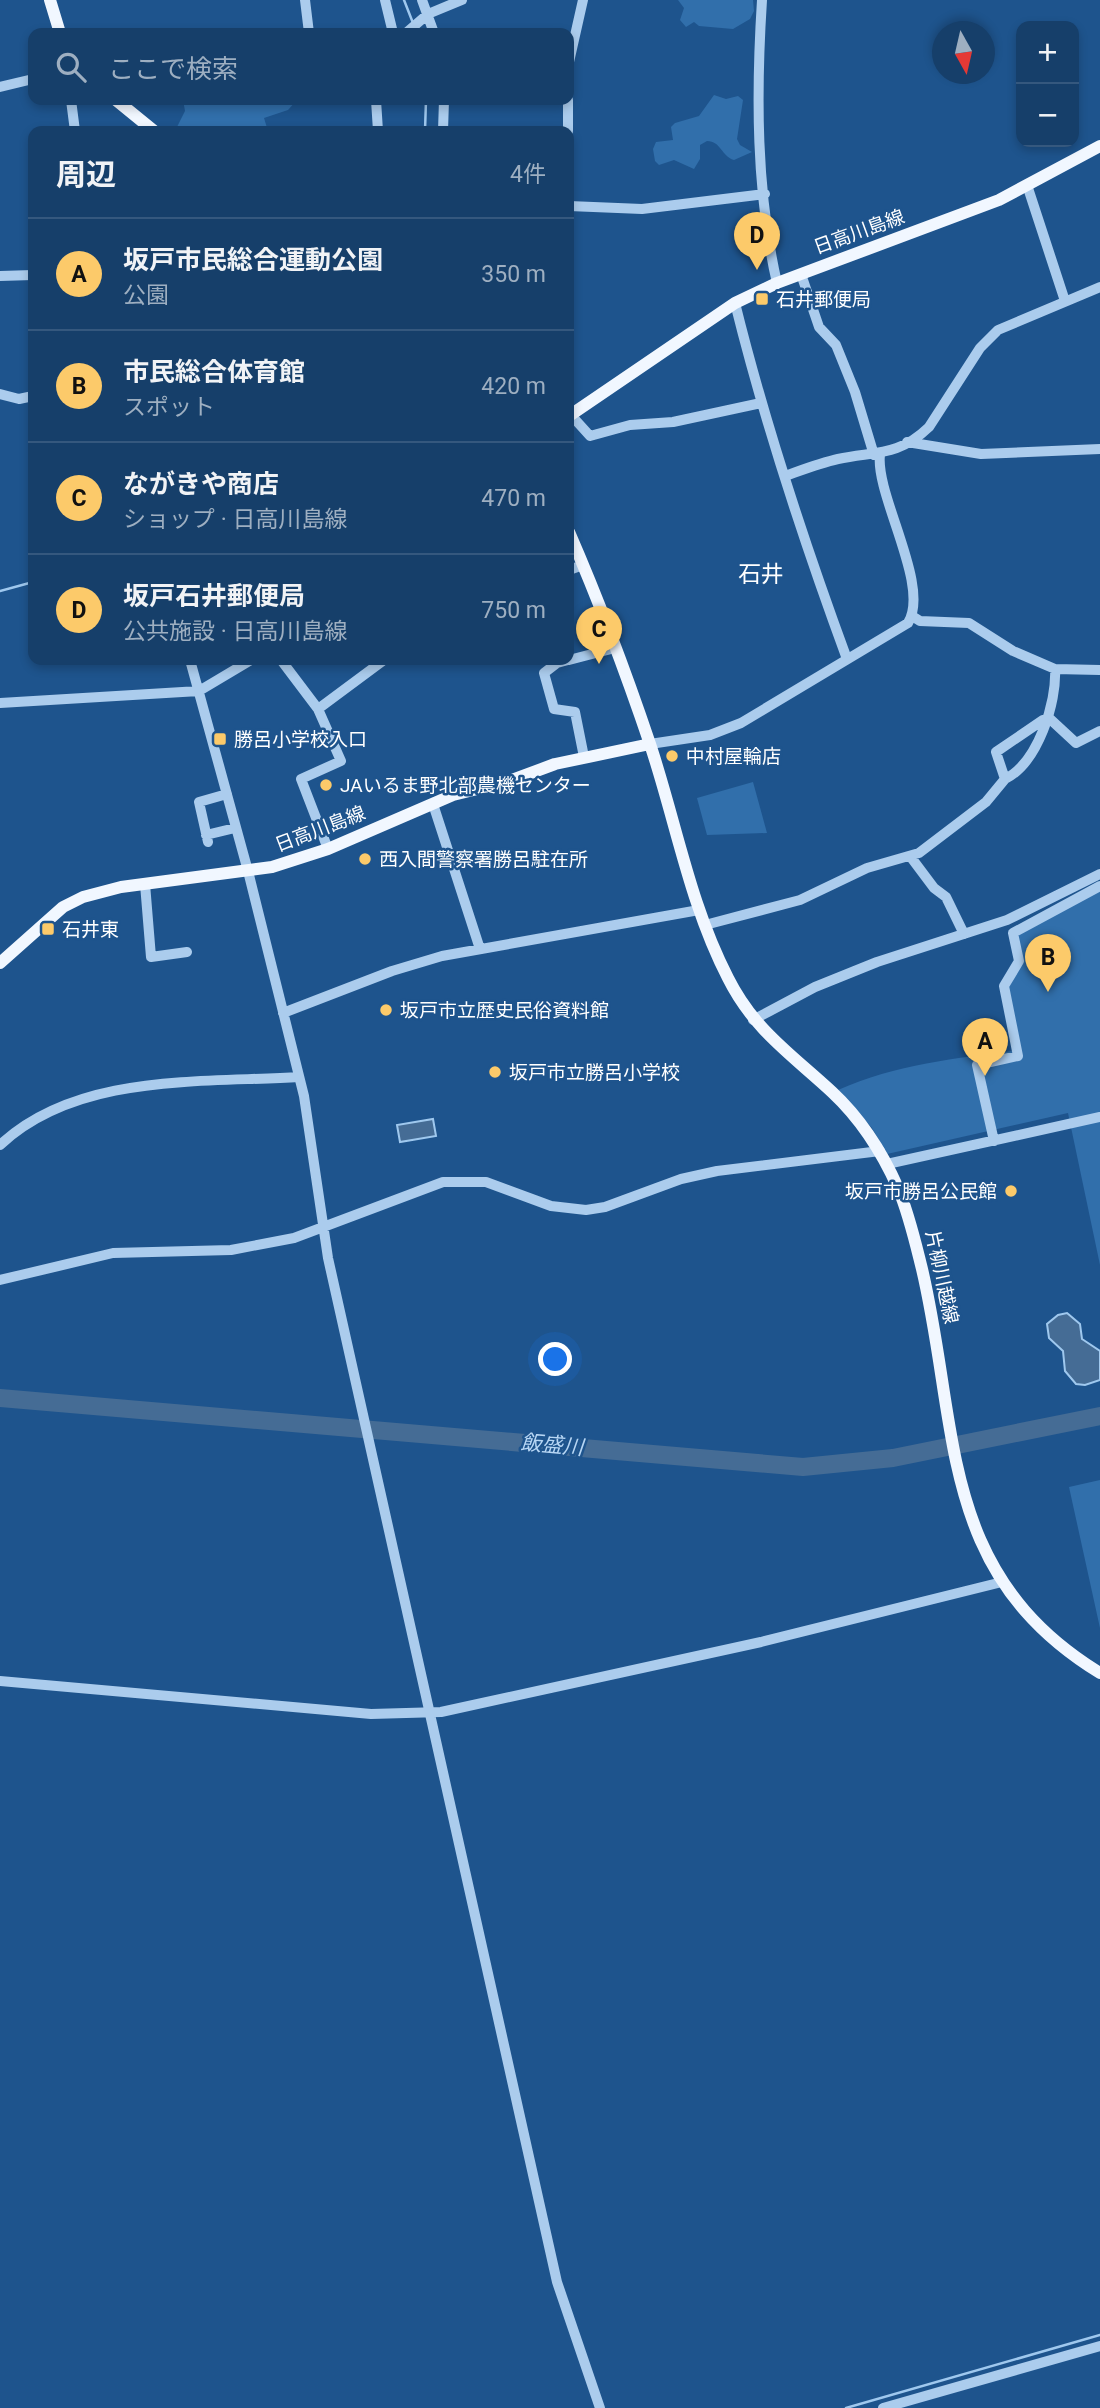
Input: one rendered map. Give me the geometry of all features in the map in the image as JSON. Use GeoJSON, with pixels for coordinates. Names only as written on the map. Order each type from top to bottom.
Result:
{"type":"FeatureCollection","features":[{"type":"Feature","properties":{"kind":"main road"},"geometry":{"type":"LineString","coordinates":[[50,0],[58,28]]}},
{"type":"Feature","properties":{"kind":"main road"},"geometry":{"type":"LineString","coordinates":[[122,105],[147,126]]}},
{"type":"Feature","properties":{"kind":"main road","name":"日高川島線"},"geometry":{"type":"LineString","coordinates":[[574,412],[736,303],[777,283],[967,213],[1100,146]]}},
{"type":"Feature","properties":{"kind":"main road"},"geometry":{"type":"LineString","coordinates":[[574,544],[650,744]]}},
{"type":"Feature","properties":{"kind":"main road","name":"日高川島線"},"geometry":{"type":"LineString","coordinates":[[0,963],[71,902],[97,892],[293,862],[453,795],[584,757],[650,744]]}},
{"type":"Feature","properties":{"kind":"main road","name":"片柳川越線"},"geometry":{"type":"LineString","coordinates":[[650,744],[699,910],[727,977],[753,1020],[833,1093],[856,1119],[887,1164],[909,1215],[924,1279],[956,1467],[979,1539],[1002,1583],[1038,1625],[1080,1661],[1100,1673]]}},
{"type":"Feature","properties":{"kind":"street"},"geometry":{"type":"LineString","coordinates":[[304,0],[308,28]]}},
{"type":"Feature","properties":{"kind":"street"},"geometry":{"type":"LineString","coordinates":[[385,0],[392,28]]}},
{"type":"Feature","properties":{"kind":"street"},"geometry":{"type":"LineString","coordinates":[[422,0],[423,18],[430,28]]}},
{"type":"Feature","properties":{"kind":"street"},"geometry":{"type":"LineString","coordinates":[[412,28],[423,18],[462,0]]}},
{"type":"Feature","properties":{"kind":"street"},"geometry":{"type":"LineString","coordinates":[[574,39],[583,0]]}},
{"type":"Feature","properties":{"kind":"street"},"geometry":{"type":"LineString","coordinates":[[762,0],[757,91],[765,194],[777,283]]}},
{"type":"Feature","properties":{"kind":"street"},"geometry":{"type":"LineString","coordinates":[[0,88],[28,80]]}},
{"type":"Feature","properties":{"kind":"street"},"geometry":{"type":"LineString","coordinates":[[72,105],[74,126]]}},
{"type":"Feature","properties":{"kind":"street"},"geometry":{"type":"LineString","coordinates":[[376,105],[378,126]]}},
{"type":"Feature","properties":{"kind":"street"},"geometry":{"type":"LineString","coordinates":[[443,126],[444,105]]}},
{"type":"Feature","properties":{"kind":"street"},"geometry":{"type":"LineString","coordinates":[[568,105],[568,126]]}},
{"type":"Feature","properties":{"kind":"street"},"geometry":{"type":"LineString","coordinates":[[1027,185],[1065,301]]}},
{"type":"Feature","properties":{"kind":"street"},"geometry":{"type":"LineString","coordinates":[[574,206],[642,209],[765,194]]}},
{"type":"Feature","properties":{"kind":"street"},"geometry":{"type":"LineString","coordinates":[[650,744],[710,735],[730,728],[905,625],[912,616],[905,552],[880,476],[877,455],[836,345],[819,327],[801,274]]}},
{"type":"Feature","properties":{"kind":"street"},"geometry":{"type":"LineString","coordinates":[[0,276],[28,275]]}},
{"type":"Feature","properties":{"kind":"street"},"geometry":{"type":"LineString","coordinates":[[785,476],[840,459],[877,455],[907,442],[929,427],[990,336],[1007,324],[1100,288]]}},
{"type":"Feature","properties":{"kind":"street"},"geometry":{"type":"LineString","coordinates":[[736,303],[761,403],[804,542],[847,659]]}},
{"type":"Feature","properties":{"kind":"street"},"geometry":{"type":"LineString","coordinates":[[0,394],[19,399],[28,397]]}},
{"type":"Feature","properties":{"kind":"street"},"geometry":{"type":"LineString","coordinates":[[574,419],[590,436],[630,425],[673,422],[761,403]]}},
{"type":"Feature","properties":{"kind":"street"},"geometry":{"type":"LineString","coordinates":[[907,442],[981,454],[1100,449]]}},
{"type":"Feature","properties":{"kind":"street"},"geometry":{"type":"LineString","coordinates":[[574,568],[583,565]]}},
{"type":"Feature","properties":{"kind":"street"},"geometry":{"type":"LineString","coordinates":[[912,616],[920,621],[969,623],[1013,651],[1055,669],[1099,669]]}},
{"type":"Feature","properties":{"kind":"street"},"geometry":{"type":"LineString","coordinates":[[574,658],[615,648]]}},
{"type":"Feature","properties":{"kind":"street"},"geometry":{"type":"LineString","coordinates":[[191,665],[248,871],[299,1077],[323,1228],[557,2282],[600,2408]]}},
{"type":"Feature","properties":{"kind":"street"},"geometry":{"type":"LineString","coordinates":[[0,703],[199,691],[243,665]]}},
{"type":"Feature","properties":{"kind":"street"},"geometry":{"type":"LineString","coordinates":[[285,665],[318,709],[341,761],[301,779],[328,849]]}},
{"type":"Feature","properties":{"kind":"street"},"geometry":{"type":"LineString","coordinates":[[318,709],[377,665]]}},
{"type":"Feature","properties":{"kind":"street"},"geometry":{"type":"LineString","coordinates":[[554,665],[544,673],[554,709],[575,712],[584,757]]}},
{"type":"Feature","properties":{"kind":"street"},"geometry":{"type":"LineString","coordinates":[[705,925],[800,900],[867,868],[919,853],[985,802],[1038,741],[1049,718],[1056,692],[1055,669]]}},
{"type":"Feature","properties":{"kind":"street"},"geometry":{"type":"LineString","coordinates":[[1049,718],[1076,743],[1100,731]]}},
{"type":"Feature","properties":{"kind":"street"},"geometry":{"type":"LineString","coordinates":[[1005,779],[996,752],[1049,718]]}},
{"type":"Feature","properties":{"kind":"street"},"geometry":{"type":"LineString","coordinates":[[227,794],[199,802],[207,838],[236,828]]}},
{"type":"Feature","properties":{"kind":"street"},"geometry":{"type":"LineString","coordinates":[[433,804],[480,949]]}},
{"type":"Feature","properties":{"kind":"street"},"geometry":{"type":"LineString","coordinates":[[910,856],[934,888],[946,897],[964,934]]}},
{"type":"Feature","properties":{"kind":"street"},"geometry":{"type":"LineString","coordinates":[[753,1020],[852,972],[928,944],[1007,920],[1100,874]]}},
{"type":"Feature","properties":{"kind":"street"},"geometry":{"type":"LineString","coordinates":[[145,884],[151,957],[187,953]]}},
{"type":"Feature","properties":{"kind":"street"},"geometry":{"type":"LineString","coordinates":[[994,1141],[977,1065],[1018,1056],[1004,986],[1018,961],[1013,933],[1100,886]]}},
{"type":"Feature","properties":{"kind":"street"},"geometry":{"type":"LineString","coordinates":[[284,1013],[420,962],[699,910]]}},
{"type":"Feature","properties":{"kind":"street"},"geometry":{"type":"LineString","coordinates":[[0,1145],[33,1119],[77,1098],[125,1089],[299,1077]]}},
{"type":"Feature","properties":{"kind":"street"},"geometry":{"type":"LineString","coordinates":[[887,1164],[1100,1117]]}},
{"type":"Feature","properties":{"kind":"street"},"geometry":{"type":"LineString","coordinates":[[0,1280],[113,1253],[231,1250],[294,1238],[443,1182],[486,1182],[551,1206],[586,1210],[605,1207],[681,1179],[717,1171],[880,1152]]}},
{"type":"Feature","properties":{"kind":"street"},"geometry":{"type":"LineString","coordinates":[[0,1681],[371,1714],[430,1712],[761,1642],[1002,1583]]}},
{"type":"Feature","properties":{"kind":"street"},"geometry":{"type":"LineString","coordinates":[[883,2408],[1100,2346]]}},
{"type":"Feature","properties":{"kind":"shaded area"},"geometry":{"type":"Polygon","coordinates":[[[678,0],[753,0],[754,11],[750,19],[733,29],[699,26],[694,22],[686,27],[680,20],[684,8],[678,0]]]}},
{"type":"Feature","properties":{"kind":"shaded area"},"geometry":{"type":"Polygon","coordinates":[[[714,95],[726,99],[738,96],[743,100],[737,139],[740,145],[752,152],[734,160],[715,143],[707,141],[700,145],[700,159],[694,169],[674,160],[659,165],[655,161],[653,149],[656,142],[673,140],[671,127],[675,123],[699,116],[714,95]]]}},
{"type":"Feature","properties":{"kind":"shaded area"},"geometry":{"type":"Polygon","coordinates":[[[184,105],[292,105],[288,110],[264,118],[266,126],[178,126],[185,111],[184,105]]]}},
{"type":"Feature","properties":{"kind":"shaded area"},"geometry":{"type":"Polygon","coordinates":[[[753,782],[767,833],[707,835],[697,798],[753,782]]]}},
{"type":"Feature","properties":{"kind":"shaded area"},"geometry":{"type":"Polygon","coordinates":[[[1100,889],[1100,1265],[1068,1113],[887,1154],[872,1128],[838,1090],[904,1068],[1019,1050],[1006,987],[1021,962],[1016,934],[1100,889]]]}},
{"type":"Feature","properties":{"kind":"shaded area"},"geometry":{"type":"Polygon","coordinates":[[[433,1119],[436,1136],[400,1142],[397,1125],[433,1119]]]}},
{"type":"Feature","properties":{"kind":"shaded area"},"geometry":{"type":"Polygon","coordinates":[[[1067,1313],[1080,1324],[1082,1339],[1100,1351],[1100,1380],[1085,1385],[1076,1384],[1065,1371],[1063,1351],[1049,1338],[1047,1324],[1058,1315],[1067,1313]]]}},
{"type":"Feature","properties":{"kind":"shaded area"},"geometry":{"type":"Polygon","coordinates":[[[1100,1480],[1100,1628],[1069,1487],[1100,1480]]]}},
{"type":"Feature","properties":{"kind":"waterway"},"geometry":{"type":"LineString","coordinates":[[404,0],[413,23]]}},
{"type":"Feature","properties":{"kind":"waterway"},"geometry":{"type":"LineString","coordinates":[[425,126],[426,105]]}},
{"type":"Feature","properties":{"kind":"waterway"},"geometry":{"type":"LineString","coordinates":[[0,591],[28,583]]}},
{"type":"Feature","properties":{"kind":"waterway","name":"飯盛川"},"geometry":{"type":"LineString","coordinates":[[0,1398],[803,1467],[893,1458],[1100,1416]]}},
{"type":"Feature","properties":{"kind":"waterway"},"geometry":{"type":"LineString","coordinates":[[846,2408],[1100,2335]]}},
{"type":"Feature","properties":{"kind":"place","name":"坂戸石井郵便局"},"geometry":{"type":"Point","coordinates":[757,270]}},
{"type":"Feature","properties":{"kind":"place","name":"石井郵便局"},"geometry":{"type":"Point","coordinates":[762,299]}},
{"type":"Feature","properties":{"kind":"place","name":"ながきや商店"},"geometry":{"type":"Point","coordinates":[599,664]}},
{"type":"Feature","properties":{"kind":"place","name":"勝呂小学校入口"},"geometry":{"type":"Point","coordinates":[220,739]}},
{"type":"Feature","properties":{"kind":"place","name":"中村屋輪店"},"geometry":{"type":"Point","coordinates":[672,756]}},
{"type":"Feature","properties":{"kind":"place","name":"JAいるま野北部農機センター"},"geometry":{"type":"Point","coordinates":[326,785]}},
{"type":"Feature","properties":{"kind":"place","name":"西入間警察署勝呂駐在所"},"geometry":{"type":"Point","coordinates":[365,859]}},
{"type":"Feature","properties":{"kind":"place","name":"石井東"},"geometry":{"type":"Point","coordinates":[48,929]}},
{"type":"Feature","properties":{"kind":"place","name":"市民総合体育館"},"geometry":{"type":"Point","coordinates":[1048,992]}},
{"type":"Feature","properties":{"kind":"place","name":"坂戸市立歴史民俗資料館"},"geometry":{"type":"Point","coordinates":[386,1010]}},
{"type":"Feature","properties":{"kind":"place","name":"坂戸市立勝呂小学校"},"geometry":{"type":"Point","coordinates":[495,1072]}},
{"type":"Feature","properties":{"kind":"place","name":"坂戸市民総合運動公園"},"geometry":{"type":"Point","coordinates":[985,1076]}},
{"type":"Feature","properties":{"kind":"place","name":"坂戸市勝呂公民館"},"geometry":{"type":"Point","coordinates":[1011,1191]}},
{"type":"Feature","properties":{"kind":"district","name":"石井"},"geometry":{"type":"Point","coordinates":[761,574]}}]}
